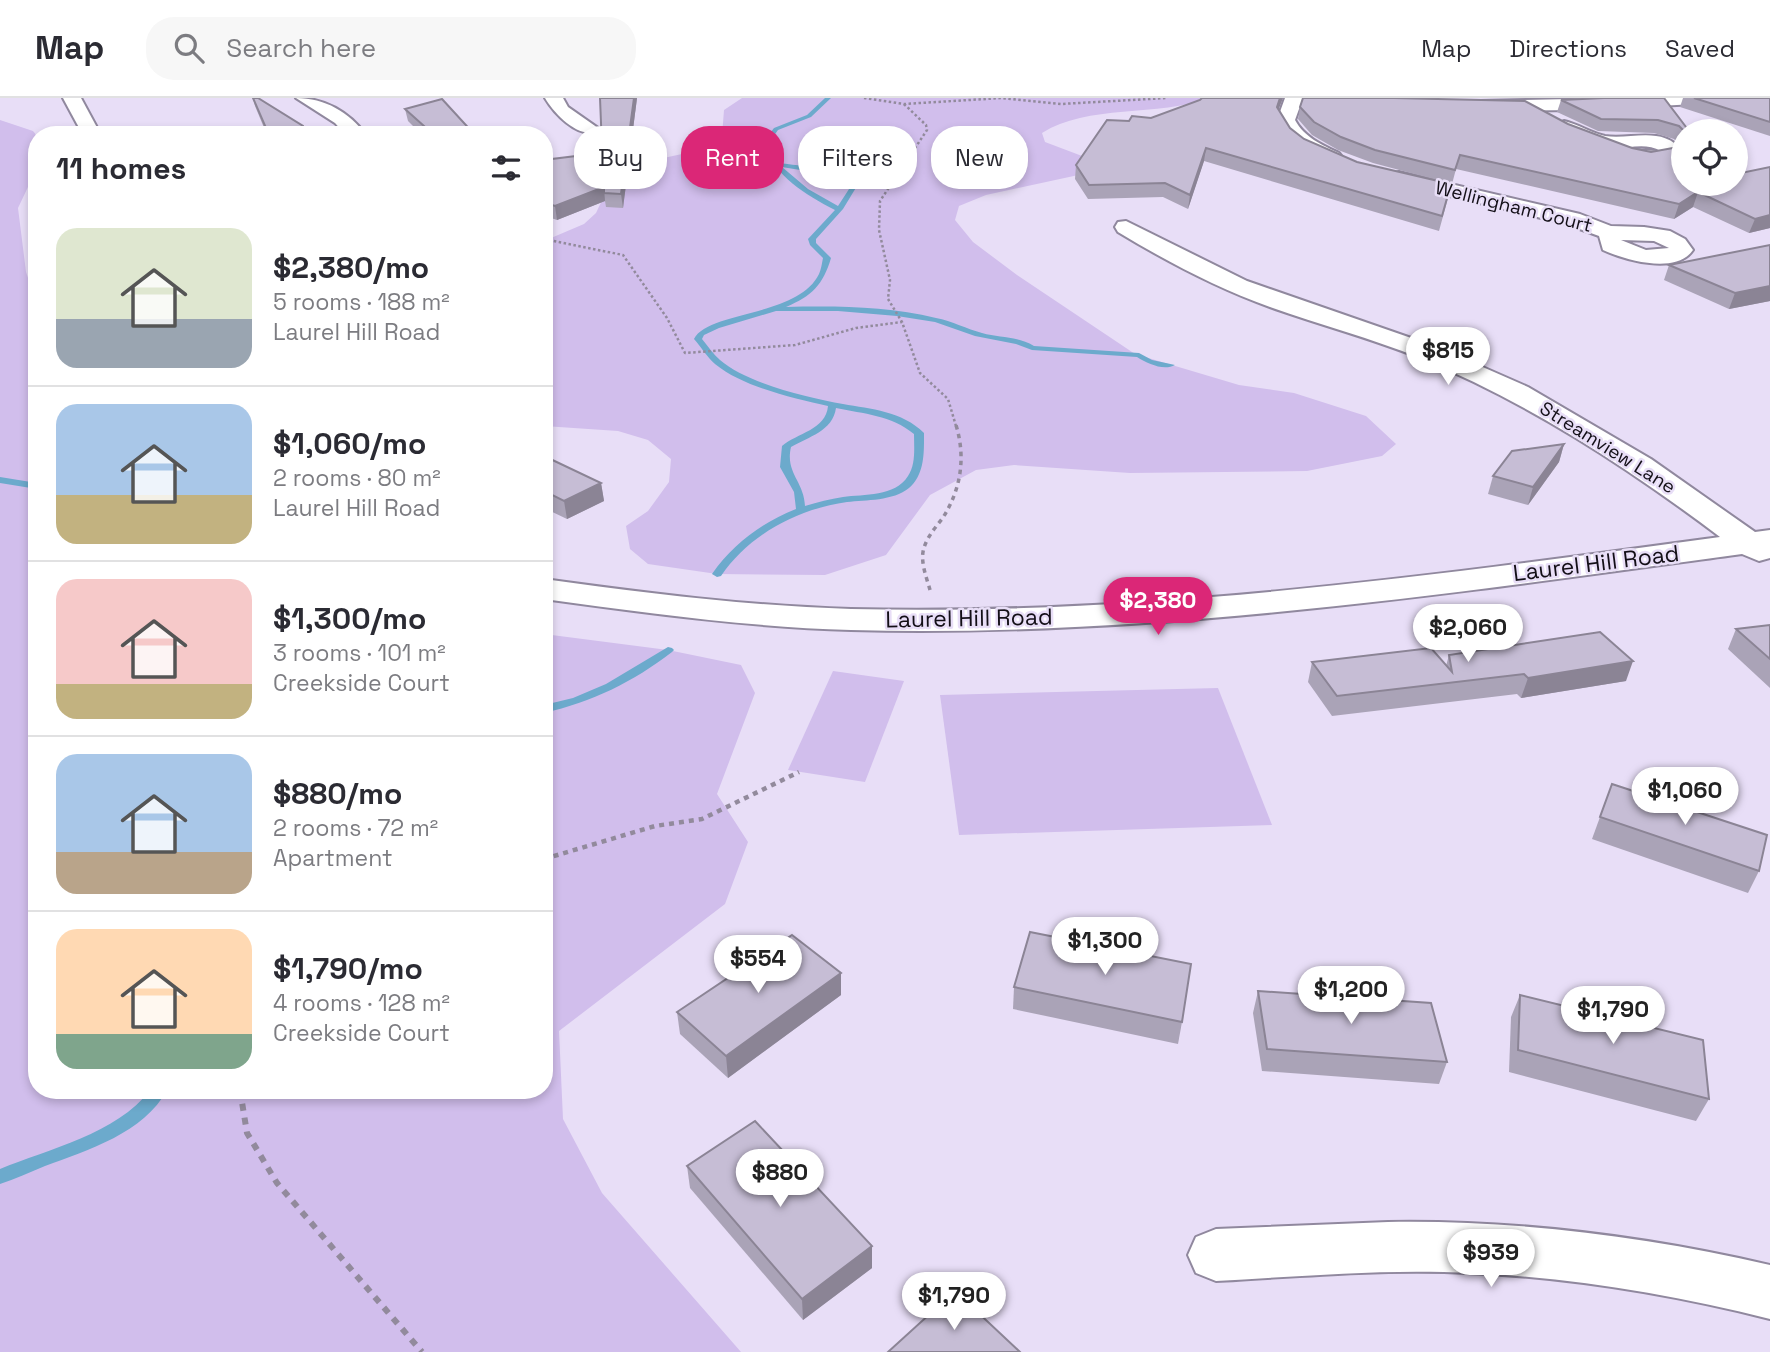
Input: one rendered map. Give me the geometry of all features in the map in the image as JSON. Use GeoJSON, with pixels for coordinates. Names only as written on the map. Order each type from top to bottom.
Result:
{"type":"FeatureCollection","features":[{"type":"Feature","properties":{"kind":"street"},"geometry":{"type":"LineString","coordinates":[[72,98],[87,126]]}},
{"type":"Feature","properties":{"kind":"street"},"geometry":{"type":"LineString","coordinates":[[305,98],[348,126]]}},
{"type":"Feature","properties":{"kind":"street"},"geometry":{"type":"LineString","coordinates":[[554,98],[561,110],[586,126]]}},
{"type":"Feature","properties":{"kind":"street"},"geometry":{"type":"LineString","coordinates":[[1288,141],[1286,120],[1294,98]]}},
{"type":"Feature","properties":{"kind":"street"},"geometry":{"type":"LineString","coordinates":[[1465,106],[1522,102],[1714,98]]}},
{"type":"Feature","properties":{"kind":"street"},"geometry":{"type":"LineString","coordinates":[[1522,102],[1570,130],[1611,142]]}},
{"type":"Feature","properties":{"kind":"street"},"geometry":{"type":"LineString","coordinates":[[1268,136],[1357,166]]}},
{"type":"Feature","properties":{"kind":"street","name":"Wellingham Court"},"geometry":{"type":"LineString","coordinates":[[1383,173],[1583,222],[1616,233]]}},
{"type":"Feature","properties":{"kind":"street","name":"Streamview Lane"},"geometry":{"type":"LineString","coordinates":[[1126,227],[1162,250],[1249,291],[1428,352],[1540,403],[1588,430],[1763,547]]}},
{"type":"Feature","properties":{"kind":"street","name":"Laurel Hill Road"},"geometry":{"type":"LineString","coordinates":[[553,590],[685,609],[852,620],[941,620],[1098,614],[1315,598],[1763,547]]}},
{"type":"Feature","properties":{"kind":"street"},"geometry":{"type":"LineString","coordinates":[[1216,1255],[1443,1247],[1574,1255],[1718,1279],[1770,1292]]}},
{"type":"Feature","properties":{"kind":"path"},"geometry":{"type":"LineString","coordinates":[[864,98],[904,104],[992,98],[1061,103],[1167,98]]}},
{"type":"Feature","properties":{"kind":"path"},"geometry":{"type":"LineString","coordinates":[[904,104],[926,125],[927,130],[902,163],[878,207],[883,255],[892,286],[888,299],[900,320],[920,373],[948,399],[962,444],[959,485],[951,505],[925,542],[922,556],[924,573],[941,620]]}},
{"type":"Feature","properties":{"kind":"path"},"geometry":{"type":"LineString","coordinates":[[553,241],[623,255],[667,318],[685,353],[795,345],[856,328],[900,320]]}},
{"type":"Feature","properties":{"kind":"path"},"geometry":{"type":"LineString","coordinates":[[553,856],[655,826],[702,819],[799,772]]}},
{"type":"Feature","properties":{"kind":"path"},"geometry":{"type":"LineString","coordinates":[[241,1099],[247,1133],[277,1183],[422,1352]]}},
{"type":"Feature","properties":{"kind":"shaded area"},"geometry":{"type":"Polygon","coordinates":[[[742,98],[1210,98],[1190,104],[1101,114],[1060,124],[1042,133],[1045,142],[1090,159],[1083,174],[1028,186],[1028,126],[931,126],[931,189],[1014,189],[986,195],[959,206],[955,220],[973,242],[1017,275],[1135,354],[1239,385],[1294,393],[1366,416],[1396,444],[1382,456],[1307,471],[1130,473],[1014,465],[976,470],[930,495],[886,555],[825,575],[717,574],[648,564],[630,549],[626,526],[648,511],[669,482],[671,459],[648,440],[618,431],[553,427],[553,237],[584,224],[596,213],[609,189],[667,189],[667,157],[681,154],[681,189],[784,189],[784,126],[723,126],[724,110],[742,98]]]}},
{"type":"Feature","properties":{"kind":"shaded area"},"geometry":{"type":"Polygon","coordinates":[[[0,120],[28,129],[28,187],[18,208],[28,278],[28,1099],[553,1099],[553,635],[668,650],[741,665],[755,693],[717,794],[748,842],[725,904],[559,1031],[563,1119],[602,1193],[741,1352],[0,1352],[0,120]]]}},
{"type":"Feature","properties":{"kind":"shaded area"},"geometry":{"type":"Polygon","coordinates":[[[833,671],[904,681],[865,782],[788,770],[833,671]]]}},
{"type":"Feature","properties":{"kind":"shaded area"},"geometry":{"type":"Polygon","coordinates":[[[1218,688],[1272,825],[959,835],[940,695],[1218,688]]]}},
{"type":"Feature","properties":{"kind":"building"},"geometry":{"type":"Polygon","coordinates":[[[253,98],[258,98],[303,126],[265,126],[253,98]]]}},
{"type":"Feature","properties":{"kind":"building"},"geometry":{"type":"Polygon","coordinates":[[[600,98],[634,98],[630,126],[601,126],[600,98]]]}},
{"type":"Feature","properties":{"kind":"building"},"geometry":{"type":"Polygon","coordinates":[[[1202,98],[1280,98],[1277,107],[1290,128],[1304,139],[1357,162],[1451,184],[1442,216],[1206,148],[1190,195],[1165,183],[1089,185],[1076,165],[1107,120],[1129,121],[1132,116],[1151,118],[1202,98]]]}},
{"type":"Feature","properties":{"kind":"building"},"geometry":{"type":"Polygon","coordinates":[[[1303,98],[1525,101],[1568,124],[1632,148],[1651,152],[1671,148],[1671,196],[1692,196],[1679,204],[1460,155],[1455,170],[1375,150],[1341,137],[1314,122],[1300,107],[1303,98]]]}},
{"type":"Feature","properties":{"kind":"building"},"geometry":{"type":"Polygon","coordinates":[[[1664,98],[1680,119],[1671,119],[1671,124],[1658,120],[1601,119],[1561,100],[1664,98]]]}},
{"type":"Feature","properties":{"kind":"building"},"geometry":{"type":"Polygon","coordinates":[[[1694,98],[1770,98],[1770,122],[1694,98]]]}},
{"type":"Feature","properties":{"kind":"building"},"geometry":{"type":"Polygon","coordinates":[[[442,99],[467,126],[424,126],[405,109],[442,99]]]}},
{"type":"Feature","properties":{"kind":"building"},"geometry":{"type":"Polygon","coordinates":[[[574,156],[574,189],[599,189],[553,205],[553,159],[574,156]]]}},
{"type":"Feature","properties":{"kind":"building"},"geometry":{"type":"Polygon","coordinates":[[[1770,167],[1770,215],[1755,219],[1706,196],[1748,196],[1748,172],[1770,167]]]}},
{"type":"Feature","properties":{"kind":"building"},"geometry":{"type":"Polygon","coordinates":[[[604,189],[622,189],[621,194],[604,193],[604,189]]]}},
{"type":"Feature","properties":{"kind":"building"},"geometry":{"type":"Polygon","coordinates":[[[1770,245],[1770,286],[1735,293],[1669,265],[1770,245]]]}},
{"type":"Feature","properties":{"kind":"building"},"geometry":{"type":"Polygon","coordinates":[[[1564,444],[1533,487],[1493,476],[1512,451],[1564,444]]]}},
{"type":"Feature","properties":{"kind":"building"},"geometry":{"type":"Polygon","coordinates":[[[553,460],[601,483],[564,501],[553,496],[553,460]]]}},
{"type":"Feature","properties":{"kind":"building"},"geometry":{"type":"Polygon","coordinates":[[[1770,625],[1770,659],[1736,629],[1770,625]]]}},
{"type":"Feature","properties":{"kind":"building"},"geometry":{"type":"Polygon","coordinates":[[[1600,632],[1633,661],[1528,678],[1524,674],[1337,696],[1312,662],[1431,648],[1452,672],[1449,655],[1600,632]]]}},
{"type":"Feature","properties":{"kind":"building"},"geometry":{"type":"Polygon","coordinates":[[[1612,784],[1767,835],[1759,871],[1600,817],[1612,784]]]}},
{"type":"Feature","properties":{"kind":"building"},"geometry":{"type":"Polygon","coordinates":[[[1030,932],[1191,964],[1182,1022],[1014,987],[1030,932]]]}},
{"type":"Feature","properties":{"kind":"building"},"geometry":{"type":"Polygon","coordinates":[[[792,935],[841,973],[726,1056],[677,1012],[792,935]]]}},
{"type":"Feature","properties":{"kind":"building"},"geometry":{"type":"Polygon","coordinates":[[[1258,991],[1431,1003],[1447,1062],[1267,1049],[1258,991]]]}},
{"type":"Feature","properties":{"kind":"building"},"geometry":{"type":"Polygon","coordinates":[[[1520,995],[1703,1040],[1709,1099],[1518,1050],[1520,995]]]}},
{"type":"Feature","properties":{"kind":"building"},"geometry":{"type":"Polygon","coordinates":[[[755,1121],[872,1246],[802,1299],[687,1166],[755,1121]]]}},
{"type":"Feature","properties":{"kind":"building"},"geometry":{"type":"Polygon","coordinates":[[[955,1291],[1020,1352],[888,1352],[955,1291]]]}},
{"type":"Feature","properties":{"kind":"waterway"},"geometry":{"type":"LineString","coordinates":[[828,98],[809,116],[776,129],[765,144],[777,166],[795,183],[839,209]]}},
{"type":"Feature","properties":{"kind":"waterway"},"geometry":{"type":"LineString","coordinates":[[717,574],[737,549],[764,529],[795,513],[826,503],[879,496],[906,486],[914,475],[919,458],[919,433],[909,425],[889,416],[805,398],[759,383],[720,364],[698,339],[701,333],[716,326],[795,300],[811,290],[822,276],[827,258],[812,244],[812,239],[840,208],[854,186],[852,182],[832,173],[784,166]]}},
{"type":"Feature","properties":{"kind":"waterway"},"geometry":{"type":"LineString","coordinates":[[779,309],[878,311],[936,320],[977,335],[1018,341],[1032,348],[1139,355],[1150,362],[1171,365]]}},
{"type":"Feature","properties":{"kind":"waterway"},"geometry":{"type":"LineString","coordinates":[[801,510],[799,492],[785,467],[787,446],[823,425],[832,413],[832,405]]}},
{"type":"Feature","properties":{"kind":"waterway"},"geometry":{"type":"LineString","coordinates":[[0,480],[28,485]]}},
{"type":"Feature","properties":{"kind":"waterway"},"geometry":{"type":"LineString","coordinates":[[553,707],[610,687],[668,650]]}},
{"type":"Feature","properties":{"kind":"waterway"},"geometry":{"type":"LineString","coordinates":[[0,1177],[110,1131],[131,1119],[152,1099]]}}]}
